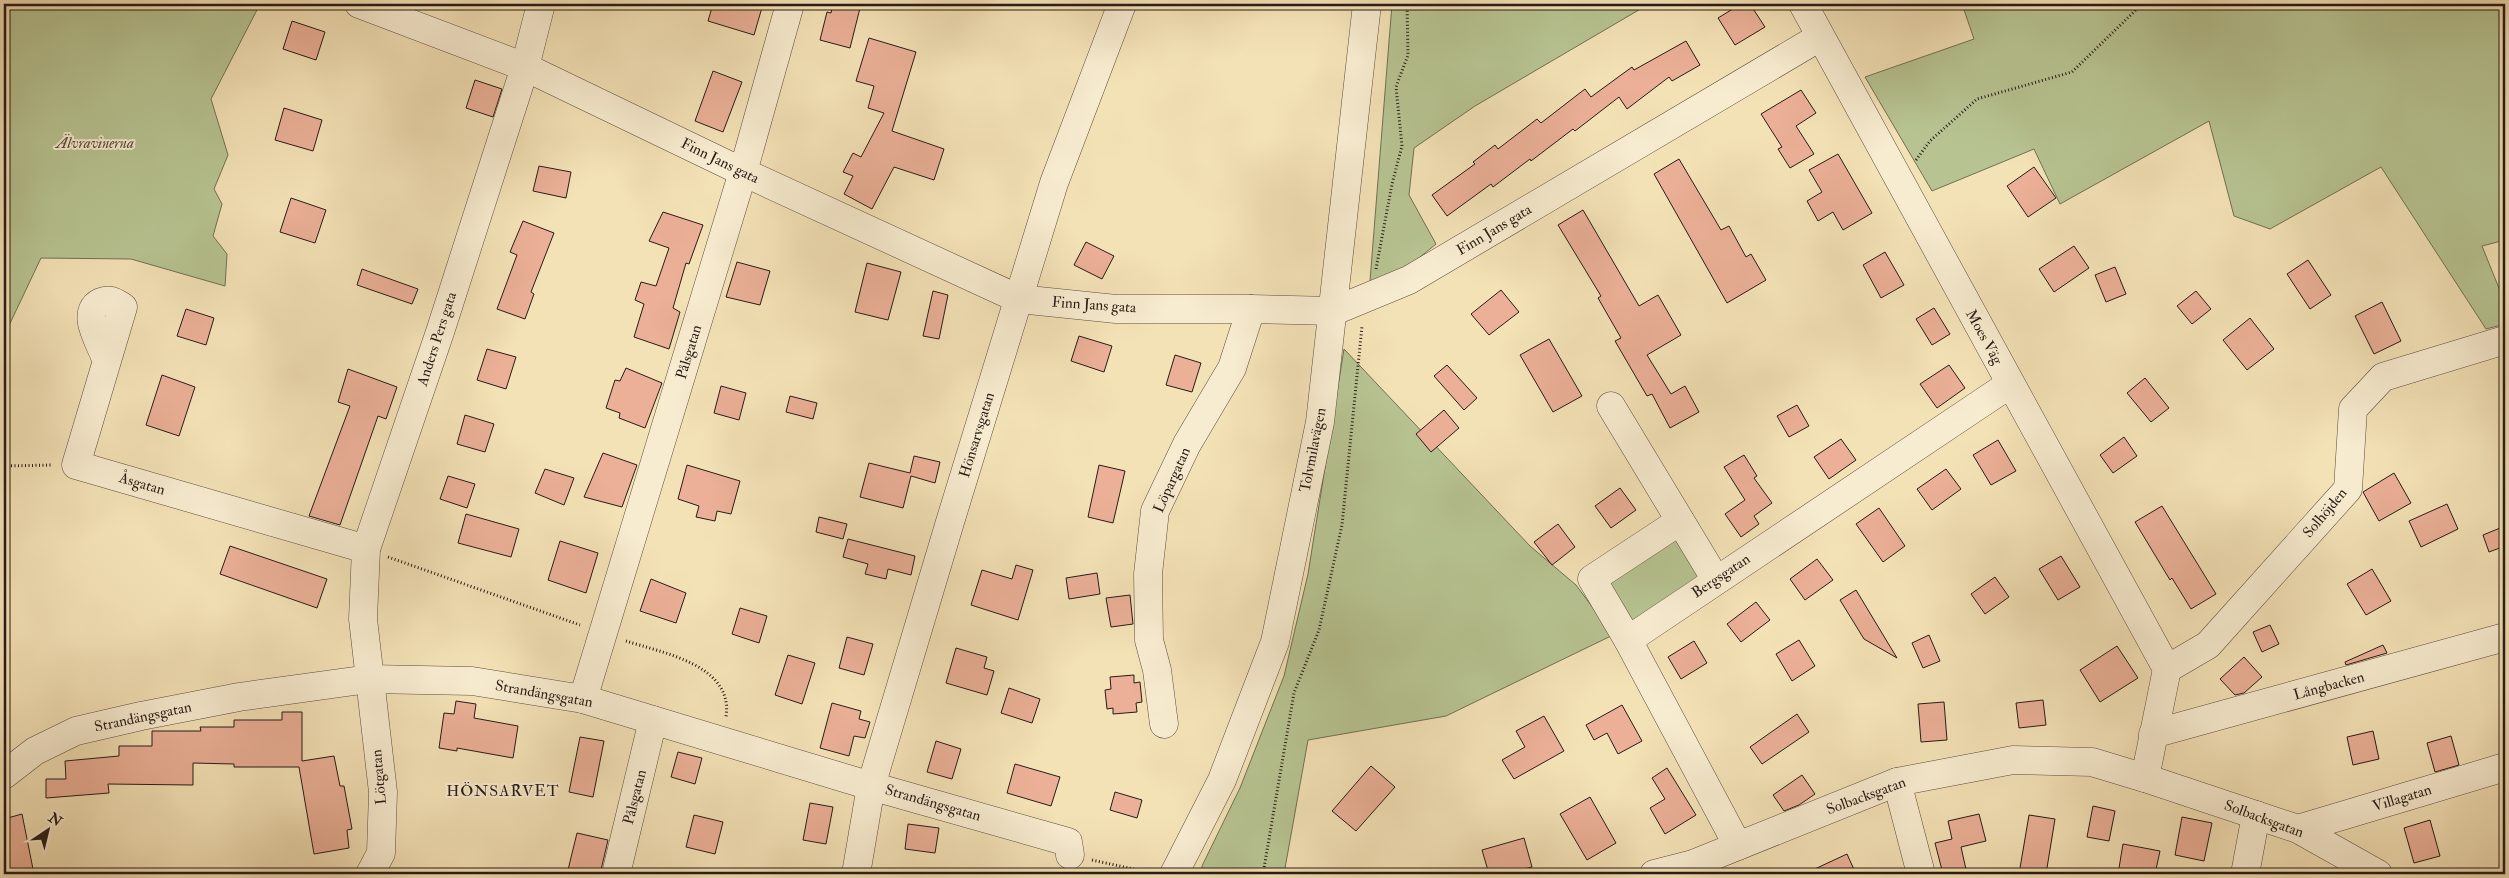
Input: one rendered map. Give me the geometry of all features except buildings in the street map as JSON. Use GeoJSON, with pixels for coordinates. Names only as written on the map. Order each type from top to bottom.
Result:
{"type":"FeatureCollection","features":[{"type":"Feature","properties":{"kind":"street","name":"Finn Jans gata"},"geometry":{"type":"LineString","coordinates":[[363,4],[525,67],[743,172],[1019,299],[1116,309],[1334,311],[1409,280],[1820,37]]}},
{"type":"Feature","properties":{"kind":"street","name":"Anders Pers gata"},"geometry":{"type":"LineString","coordinates":[[369,679],[363,620],[366,549],[440,332],[525,67],[541,4]]}},
{"type":"Feature","properties":{"kind":"street","name":"Pålsgatan"},"geometry":{"type":"LineString","coordinates":[[583,699],[743,172],[790,4]]}},
{"type":"Feature","properties":{"kind":"street","name":"Hönsarvsgatan"},"geometry":{"type":"LineString","coordinates":[[856,874],[871,786],[1054,183],[1122,4]]}},
{"type":"Feature","properties":{"kind":"street","name":"Tolvmilavägen"},"geometry":{"type":"LineString","coordinates":[[1174,874],[1222,780],[1275,642],[1320,422],[1334,311],[1367,4]]}},
{"type":"Feature","properties":{"kind":"street","name":"Moes Väg"},"geometry":{"type":"LineString","coordinates":[[1803,4],[2167,669]]}},
{"type":"Feature","properties":{"kind":"street"},"geometry":{"type":"LineString","coordinates":[[76,465],[123,307]]}},
{"type":"Feature","properties":{"kind":"street","name":"Löpargatan"},"geometry":{"type":"LineString","coordinates":[[1164,724],[1157,670],[1149,640],[1148,574],[1155,511],[1188,444],[1232,368],[1252,309]]}},
{"type":"Feature","properties":{"kind":"street","name":"Solhöjden"},"geometry":{"type":"LineString","coordinates":[[2167,669],[2208,645],[2348,489],[2353,409],[2383,377],[2505,340]]}},
{"type":"Feature","properties":{"kind":"street","name":"Bergsgatan"},"geometry":{"type":"LineString","coordinates":[[1628,640],[2010,384]]}},
{"type":"Feature","properties":{"kind":"street"},"geometry":{"type":"LineString","coordinates":[[1611,406],[1716,580]]}},
{"type":"Feature","properties":{"kind":"street","name":"Åsgatan"},"geometry":{"type":"LineString","coordinates":[[76,465],[366,549]]}},
{"type":"Feature","properties":{"kind":"street"},"geometry":{"type":"LineString","coordinates":[[1680,521],[1592,579],[1628,640],[1738,846]]}},
{"type":"Feature","properties":{"kind":"street","name":"Långbacken"},"geometry":{"type":"LineString","coordinates":[[2153,734],[2505,637]]}},
{"type":"Feature","properties":{"kind":"street"},"geometry":{"type":"LineString","coordinates":[[2145,778],[2167,669]]}},
{"type":"Feature","properties":{"kind":"street","name":"Strandängsgatan"},"geometry":{"type":"LineString","coordinates":[[4,775],[35,751],[76,731],[239,697],[369,679],[472,681],[583,699],[871,786],[1068,842],[1070,855]]}},
{"type":"Feature","properties":{"kind":"street","name":"Lötgatan"},"geometry":{"type":"LineString","coordinates":[[369,679],[382,792],[380,853],[370,874]]}},
{"type":"Feature","properties":{"kind":"street","name":"Pålsgatan"},"geometry":{"type":"LineString","coordinates":[[616,874],[653,720]]}},
{"type":"Feature","properties":{"kind":"street","name":"Solbacksgatan"},"geometry":{"type":"LineString","coordinates":[[1654,874],[1693,864],[1897,782],[2013,760],[2092,762],[2145,778],[2298,829],[2378,874]]}},
{"type":"Feature","properties":{"kind":"street","name":"Villagatan"},"geometry":{"type":"LineString","coordinates":[[2298,829],[2505,767]]}},
{"type":"Feature","properties":{"kind":"street"},"geometry":{"type":"LineString","coordinates":[[1897,782],[1921,874]]}},
{"type":"Feature","properties":{"kind":"street"},"geometry":{"type":"LineString","coordinates":[[2245,874],[2256,815]]}},
{"type":"Feature","properties":{"kind":"path"},"geometry":{"type":"LineString","coordinates":[[1263,874],[1294,692],[1319,630],[1342,525],[1361,327],[1371,295],[1392,184],[1402,146],[1396,87],[1408,55],[1407,4]]}},
{"type":"Feature","properties":{"kind":"path"},"geometry":{"type":"LineString","coordinates":[[1900,183],[1930,141],[1978,99],[2072,72],[2142,4]]}},
{"type":"Feature","properties":{"kind":"path"},"geometry":{"type":"LineString","coordinates":[[4,466],[76,465]]}},
{"type":"Feature","properties":{"kind":"path"},"geometry":{"type":"LineString","coordinates":[[366,549],[690,662],[713,676],[724,694],[727,710],[723,740]]}},
{"type":"Feature","properties":{"kind":"path"},"geometry":{"type":"LineString","coordinates":[[1070,855],[1148,871],[1154,874]]}},
{"type":"Feature","properties":{"kind":"green space","name":"Älvravinerna"},"geometry":{"type":"Polygon","coordinates":[[[4,4],[260,4],[211,99],[228,155],[214,189],[222,204],[213,236],[227,254],[225,286],[131,259],[41,258],[4,336],[4,4]]]}},
{"type":"Feature","properties":{"kind":"green space"},"geometry":{"type":"Polygon","coordinates":[[[1392,4],[1649,4],[1475,106],[1414,148],[1409,195],[1436,244],[1402,272],[1370,281],[1392,4]]]}},
{"type":"Feature","properties":{"kind":"green space"},"geometry":{"type":"Polygon","coordinates":[[[1962,4],[2505,4],[2505,240],[2482,246],[2505,303],[2505,324],[2486,329],[2381,167],[2270,229],[2234,216],[2209,121],[2060,204],[2034,149],[1932,191],[1865,77],[1974,39],[1962,4]]]}},
{"type":"Feature","properties":{"kind":"green space"},"geometry":{"type":"Polygon","coordinates":[[[1344,349],[1530,546],[1576,585],[1613,635],[1446,716],[1308,740],[1284,874],[1202,874],[1202,866],[1240,788],[1284,676],[1308,574],[1344,349]]]}},
{"type":"Feature","properties":{"kind":"green space"},"geometry":{"type":"Polygon","coordinates":[[[1678,537],[1706,580],[1628,627],[1603,580],[1678,537]]]}},
{"type":"Feature","properties":{"kind":"district","name":"HÖNSARVET"},"geometry":{"type":"Point","coordinates":[503,791]}}]}
